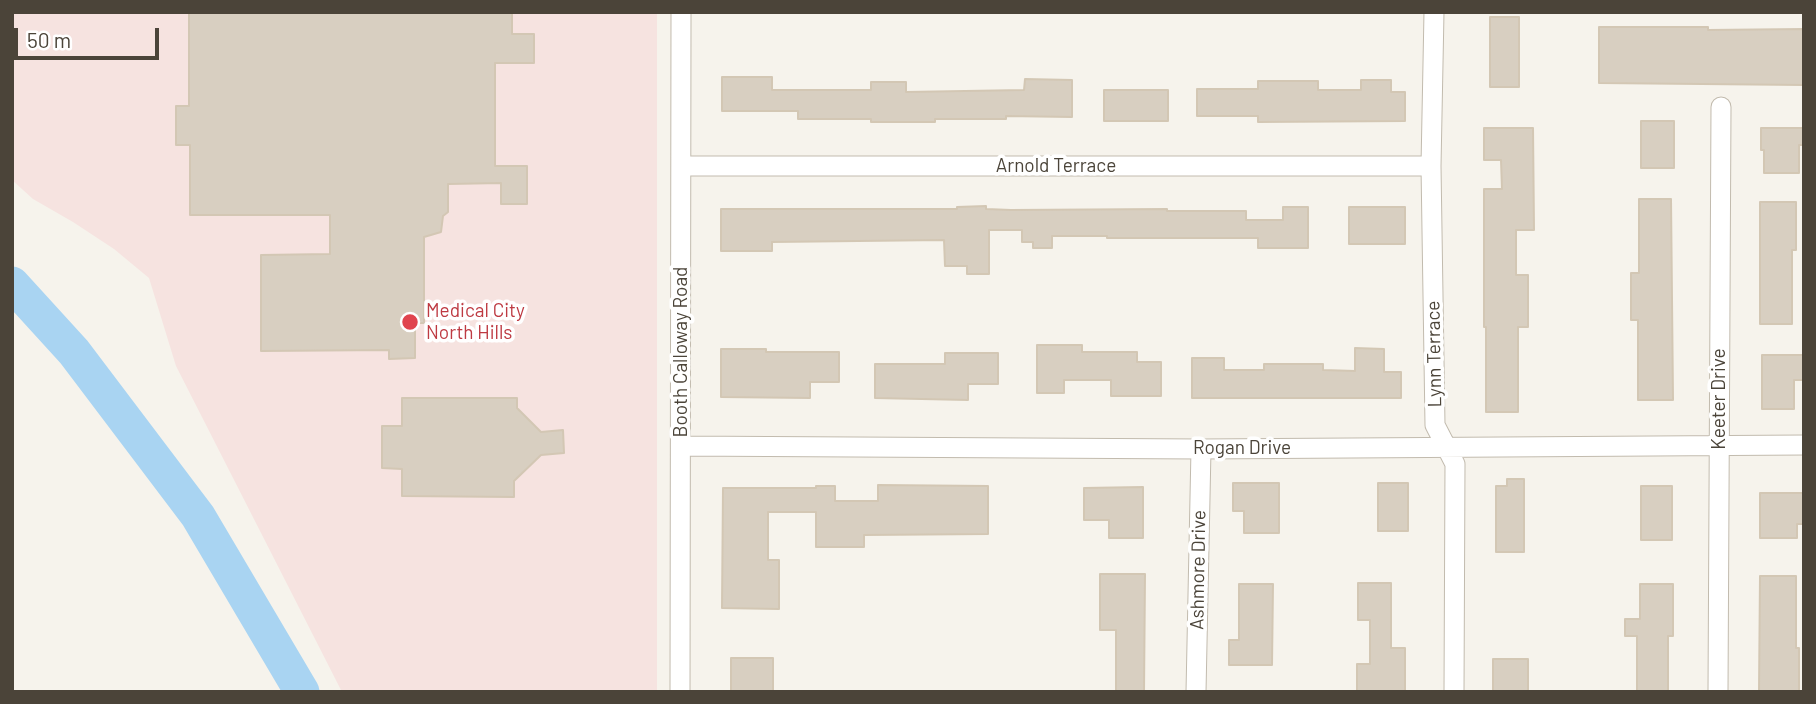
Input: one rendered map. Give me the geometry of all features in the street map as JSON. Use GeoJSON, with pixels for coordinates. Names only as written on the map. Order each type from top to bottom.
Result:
{"type":"FeatureCollection","features":[{"type":"Feature","properties":{"kind":"street","name":"Booth Calloway Road"},"geometry":{"type":"LineString","coordinates":[[680,692],[681,12]]}},
{"type":"Feature","properties":{"kind":"street","name":"Lynn Terrace"},"geometry":{"type":"LineString","coordinates":[[1434,12],[1431,166],[1435,425],[1455,464],[1454,692]]}},
{"type":"Feature","properties":{"kind":"street","name":"Keeter Drive"},"geometry":{"type":"LineString","coordinates":[[1718,692],[1721,107]]}},
{"type":"Feature","properties":{"kind":"street","name":"Arnold Terrace"},"geometry":{"type":"LineString","coordinates":[[681,166],[1431,166]]}},
{"type":"Feature","properties":{"kind":"street","name":"Rogan Drive"},"geometry":{"type":"LineString","coordinates":[[681,446],[1201,449],[1804,445]]}},
{"type":"Feature","properties":{"kind":"street","name":"Ashmore Drive"},"geometry":{"type":"LineString","coordinates":[[1196,692],[1201,449]]}},
{"type":"Feature","properties":{"kind":"shaded area","name":"Medical City North Hills"},"geometry":{"type":"Polygon","coordinates":[[[12,12],[657,12],[657,692],[342,692],[176,366],[149,278],[114,249],[33,199],[12,180],[12,12]]]}},
{"type":"Feature","properties":{"kind":"building"},"geometry":{"type":"Polygon","coordinates":[[[189,12],[512,12],[512,34],[534,34],[534,63],[495,63],[495,166],[527,166],[527,204],[501,204],[501,183],[448,184],[448,212],[443,216],[441,232],[424,237],[424,323],[415,323],[415,358],[389,359],[389,350],[261,351],[261,255],[330,254],[330,215],[190,215],[190,145],[176,145],[176,106],[189,106],[189,12]]]}},
{"type":"Feature","properties":{"kind":"building"},"geometry":{"type":"Polygon","coordinates":[[[1490,17],[1519,17],[1519,87],[1490,87],[1490,17]]]}},
{"type":"Feature","properties":{"kind":"building"},"geometry":{"type":"Polygon","coordinates":[[[1599,27],[1804,29],[1804,85],[1599,83],[1599,27]]]}},
{"type":"Feature","properties":{"kind":"building"},"geometry":{"type":"Polygon","coordinates":[[[722,77],[772,77],[772,90],[871,90],[871,82],[906,82],[906,92],[1024,90],[1025,79],[1072,80],[1072,117],[1006,116],[1006,119],[871,122],[871,119],[798,119],[798,111],[722,111],[722,77]]]}},
{"type":"Feature","properties":{"kind":"building"},"geometry":{"type":"Polygon","coordinates":[[[1361,80],[1391,80],[1391,92],[1405,92],[1405,121],[1258,122],[1258,116],[1197,116],[1197,89],[1258,89],[1258,81],[1318,81],[1318,90],[1361,90],[1361,80]]]}},
{"type":"Feature","properties":{"kind":"building"},"geometry":{"type":"Polygon","coordinates":[[[1104,90],[1168,90],[1168,121],[1104,121],[1104,90]]]}},
{"type":"Feature","properties":{"kind":"building"},"geometry":{"type":"Polygon","coordinates":[[[1641,121],[1674,121],[1674,168],[1641,168],[1641,121]]]}},
{"type":"Feature","properties":{"kind":"building"},"geometry":{"type":"Polygon","coordinates":[[[1484,128],[1533,128],[1534,230],[1516,230],[1516,275],[1528,275],[1528,327],[1518,327],[1518,412],[1486,412],[1484,189],[1502,189],[1501,160],[1484,160],[1484,128]]]}},
{"type":"Feature","properties":{"kind":"building"},"geometry":{"type":"Polygon","coordinates":[[[1761,128],[1804,128],[1804,145],[1799,145],[1799,173],[1764,173],[1761,128]]]}},
{"type":"Feature","properties":{"kind":"building"},"geometry":{"type":"Polygon","coordinates":[[[1639,199],[1671,199],[1673,400],[1638,400],[1638,320],[1631,320],[1631,273],[1639,273],[1639,199]]]}},
{"type":"Feature","properties":{"kind":"building"},"geometry":{"type":"Polygon","coordinates":[[[1760,202],[1796,202],[1796,250],[1792,250],[1792,324],[1760,324],[1760,202]]]}},
{"type":"Feature","properties":{"kind":"building"},"geometry":{"type":"Polygon","coordinates":[[[986,206],[986,209],[1011,210],[1246,211],[1246,220],[1283,220],[1283,207],[1308,207],[1308,248],[1258,248],[1258,238],[1052,236],[1052,248],[1033,248],[1033,242],[1022,242],[1022,230],[989,230],[989,274],[967,274],[967,266],[945,266],[944,240],[772,242],[772,251],[721,251],[721,209],[957,209],[986,206]]]}},
{"type":"Feature","properties":{"kind":"building"},"geometry":{"type":"Polygon","coordinates":[[[1349,207],[1405,207],[1405,244],[1349,244],[1349,207]]]}},
{"type":"Feature","properties":{"kind":"building"},"geometry":{"type":"Polygon","coordinates":[[[1037,345],[1082,345],[1082,352],[1137,352],[1137,362],[1161,362],[1161,396],[1111,396],[1111,380],[1064,380],[1064,393],[1037,393],[1037,345]]]}},
{"type":"Feature","properties":{"kind":"building"},"geometry":{"type":"Polygon","coordinates":[[[1355,348],[1384,349],[1384,372],[1401,372],[1401,398],[1192,398],[1192,358],[1224,358],[1224,370],[1264,370],[1264,364],[1323,364],[1323,370],[1355,371],[1355,348]]]}},
{"type":"Feature","properties":{"kind":"building"},"geometry":{"type":"Polygon","coordinates":[[[721,349],[839,352],[839,382],[810,382],[810,398],[721,397],[721,349]]]}},
{"type":"Feature","properties":{"kind":"building"},"geometry":{"type":"Polygon","coordinates":[[[945,353],[998,353],[998,384],[968,384],[968,400],[875,398],[875,364],[945,364],[945,353]]]}},
{"type":"Feature","properties":{"kind":"building"},"geometry":{"type":"Polygon","coordinates":[[[1762,355],[1804,355],[1804,380],[1794,380],[1794,409],[1762,409],[1762,355]]]}},
{"type":"Feature","properties":{"kind":"building"},"geometry":{"type":"Polygon","coordinates":[[[402,398],[517,398],[517,408],[541,432],[563,430],[564,453],[541,455],[514,481],[514,497],[402,496],[402,469],[382,468],[382,426],[402,426],[402,398]]]}},
{"type":"Feature","properties":{"kind":"building"},"geometry":{"type":"Polygon","coordinates":[[[1507,479],[1524,479],[1524,552],[1496,552],[1496,486],[1507,486],[1507,479]]]}},
{"type":"Feature","properties":{"kind":"building"},"geometry":{"type":"Polygon","coordinates":[[[1233,483],[1279,483],[1279,533],[1244,533],[1244,511],[1233,511],[1233,483]]]}},
{"type":"Feature","properties":{"kind":"building"},"geometry":{"type":"Polygon","coordinates":[[[1378,483],[1408,483],[1408,531],[1378,531],[1378,483]]]}},
{"type":"Feature","properties":{"kind":"building"},"geometry":{"type":"Polygon","coordinates":[[[878,485],[988,486],[988,534],[864,535],[864,547],[816,547],[816,512],[768,512],[768,560],[779,560],[779,609],[722,608],[723,488],[835,486],[835,501],[878,501],[878,485]]]}},
{"type":"Feature","properties":{"kind":"building"},"geometry":{"type":"Polygon","coordinates":[[[1641,486],[1672,486],[1672,540],[1641,540],[1641,486]]]}},
{"type":"Feature","properties":{"kind":"building"},"geometry":{"type":"Polygon","coordinates":[[[1143,487],[1143,538],[1109,538],[1109,520],[1084,520],[1084,488],[1143,487]]]}},
{"type":"Feature","properties":{"kind":"building"},"geometry":{"type":"Polygon","coordinates":[[[1760,493],[1804,493],[1804,524],[1797,524],[1797,538],[1760,538],[1760,493]]]}},
{"type":"Feature","properties":{"kind":"building"},"geometry":{"type":"Polygon","coordinates":[[[1100,574],[1145,574],[1144,692],[1116,692],[1116,630],[1100,630],[1100,574]]]}},
{"type":"Feature","properties":{"kind":"building"},"geometry":{"type":"Polygon","coordinates":[[[1760,576],[1796,576],[1799,692],[1759,692],[1760,576]]]}},
{"type":"Feature","properties":{"kind":"building"},"geometry":{"type":"Polygon","coordinates":[[[1358,583],[1391,583],[1391,648],[1405,648],[1405,692],[1357,692],[1357,664],[1370,664],[1370,620],[1358,620],[1358,583]]]}},
{"type":"Feature","properties":{"kind":"building"},"geometry":{"type":"Polygon","coordinates":[[[1239,584],[1273,584],[1272,665],[1229,665],[1229,640],[1239,640],[1239,584]]]}},
{"type":"Feature","properties":{"kind":"building"},"geometry":{"type":"Polygon","coordinates":[[[1640,584],[1673,584],[1673,636],[1668,636],[1668,692],[1637,692],[1637,636],[1625,636],[1625,619],[1640,619],[1640,584]]]}},
{"type":"Feature","properties":{"kind":"building"},"geometry":{"type":"Polygon","coordinates":[[[731,658],[773,658],[773,692],[731,692],[731,658]]]}},
{"type":"Feature","properties":{"kind":"building"},"geometry":{"type":"Polygon","coordinates":[[[1493,659],[1528,659],[1528,692],[1493,692],[1493,659]]]}},
{"type":"Feature","properties":{"kind":"waterway"},"geometry":{"type":"LineString","coordinates":[[12,284],[74,352],[198,516],[302,692]]}},
{"type":"Feature","properties":{"kind":"place","name":"Medical City North Hills"},"geometry":{"type":"Point","coordinates":[410,322]}}]}
